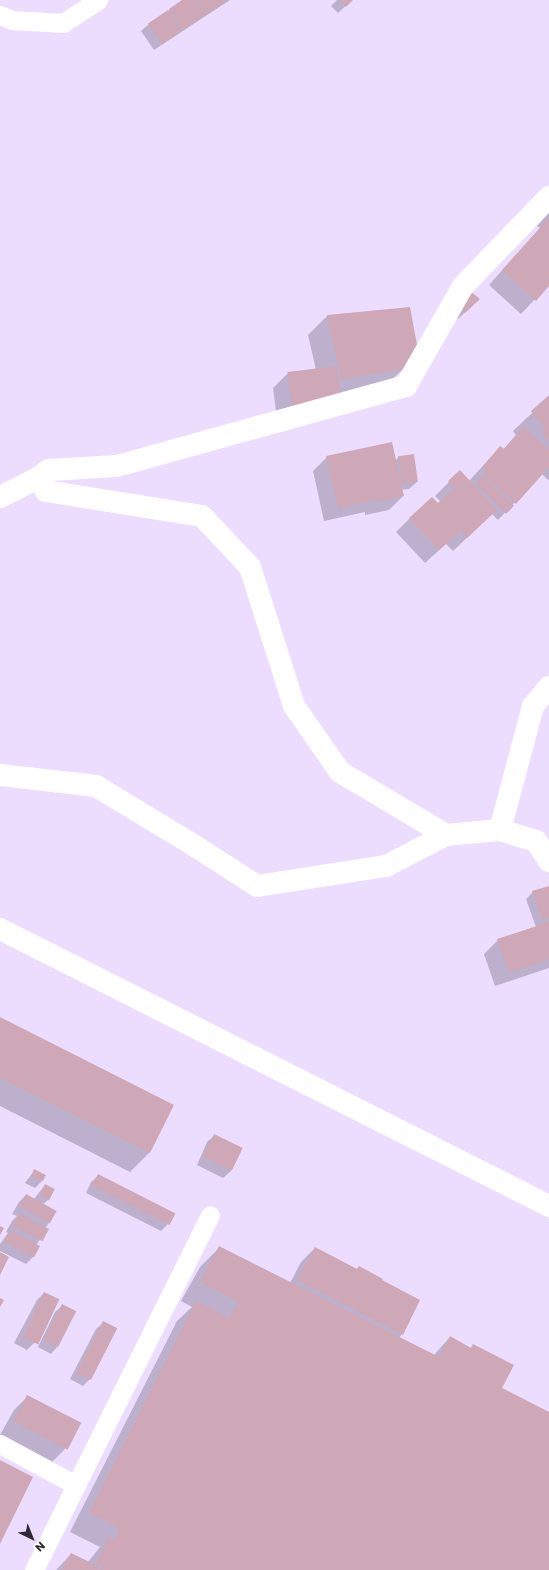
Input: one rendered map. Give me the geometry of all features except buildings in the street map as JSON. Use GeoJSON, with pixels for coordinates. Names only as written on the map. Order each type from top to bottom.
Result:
{"type":"FeatureCollection","features":[{"type":"Feature","properties":{"kind":"street"},"geometry":{"type":"LineString","coordinates":[[0,497],[38,478],[49,470],[117,466],[406,386],[463,286],[549,197]]}},
{"type":"Feature","properties":{"kind":"street"},"geometry":{"type":"LineString","coordinates":[[38,478],[46,491],[202,516],[250,567],[294,706],[340,772],[446,835]]}},
{"type":"Feature","properties":{"kind":"street"},"geometry":{"type":"LineString","coordinates":[[500,830],[533,706],[549,688]]}},
{"type":"Feature","properties":{"kind":"street"},"geometry":{"type":"LineString","coordinates":[[0,775],[96,786],[195,846],[257,886],[386,866],[446,835],[500,830],[536,842],[549,861]]}},
{"type":"Feature","properties":{"kind":"street"},"geometry":{"type":"LineString","coordinates":[[0,929],[549,1206]]}},
{"type":"Feature","properties":{"kind":"lane"},"geometry":{"type":"LineString","coordinates":[[0,15],[12,20],[63,23],[98,0]]}},
{"type":"Feature","properties":{"kind":"lane"},"geometry":{"type":"LineString","coordinates":[[34,1570],[210,1215]]}},
{"type":"Feature","properties":{"kind":"lane"},"geometry":{"type":"LineString","coordinates":[[0,1444],[76,1485]]}}]}
